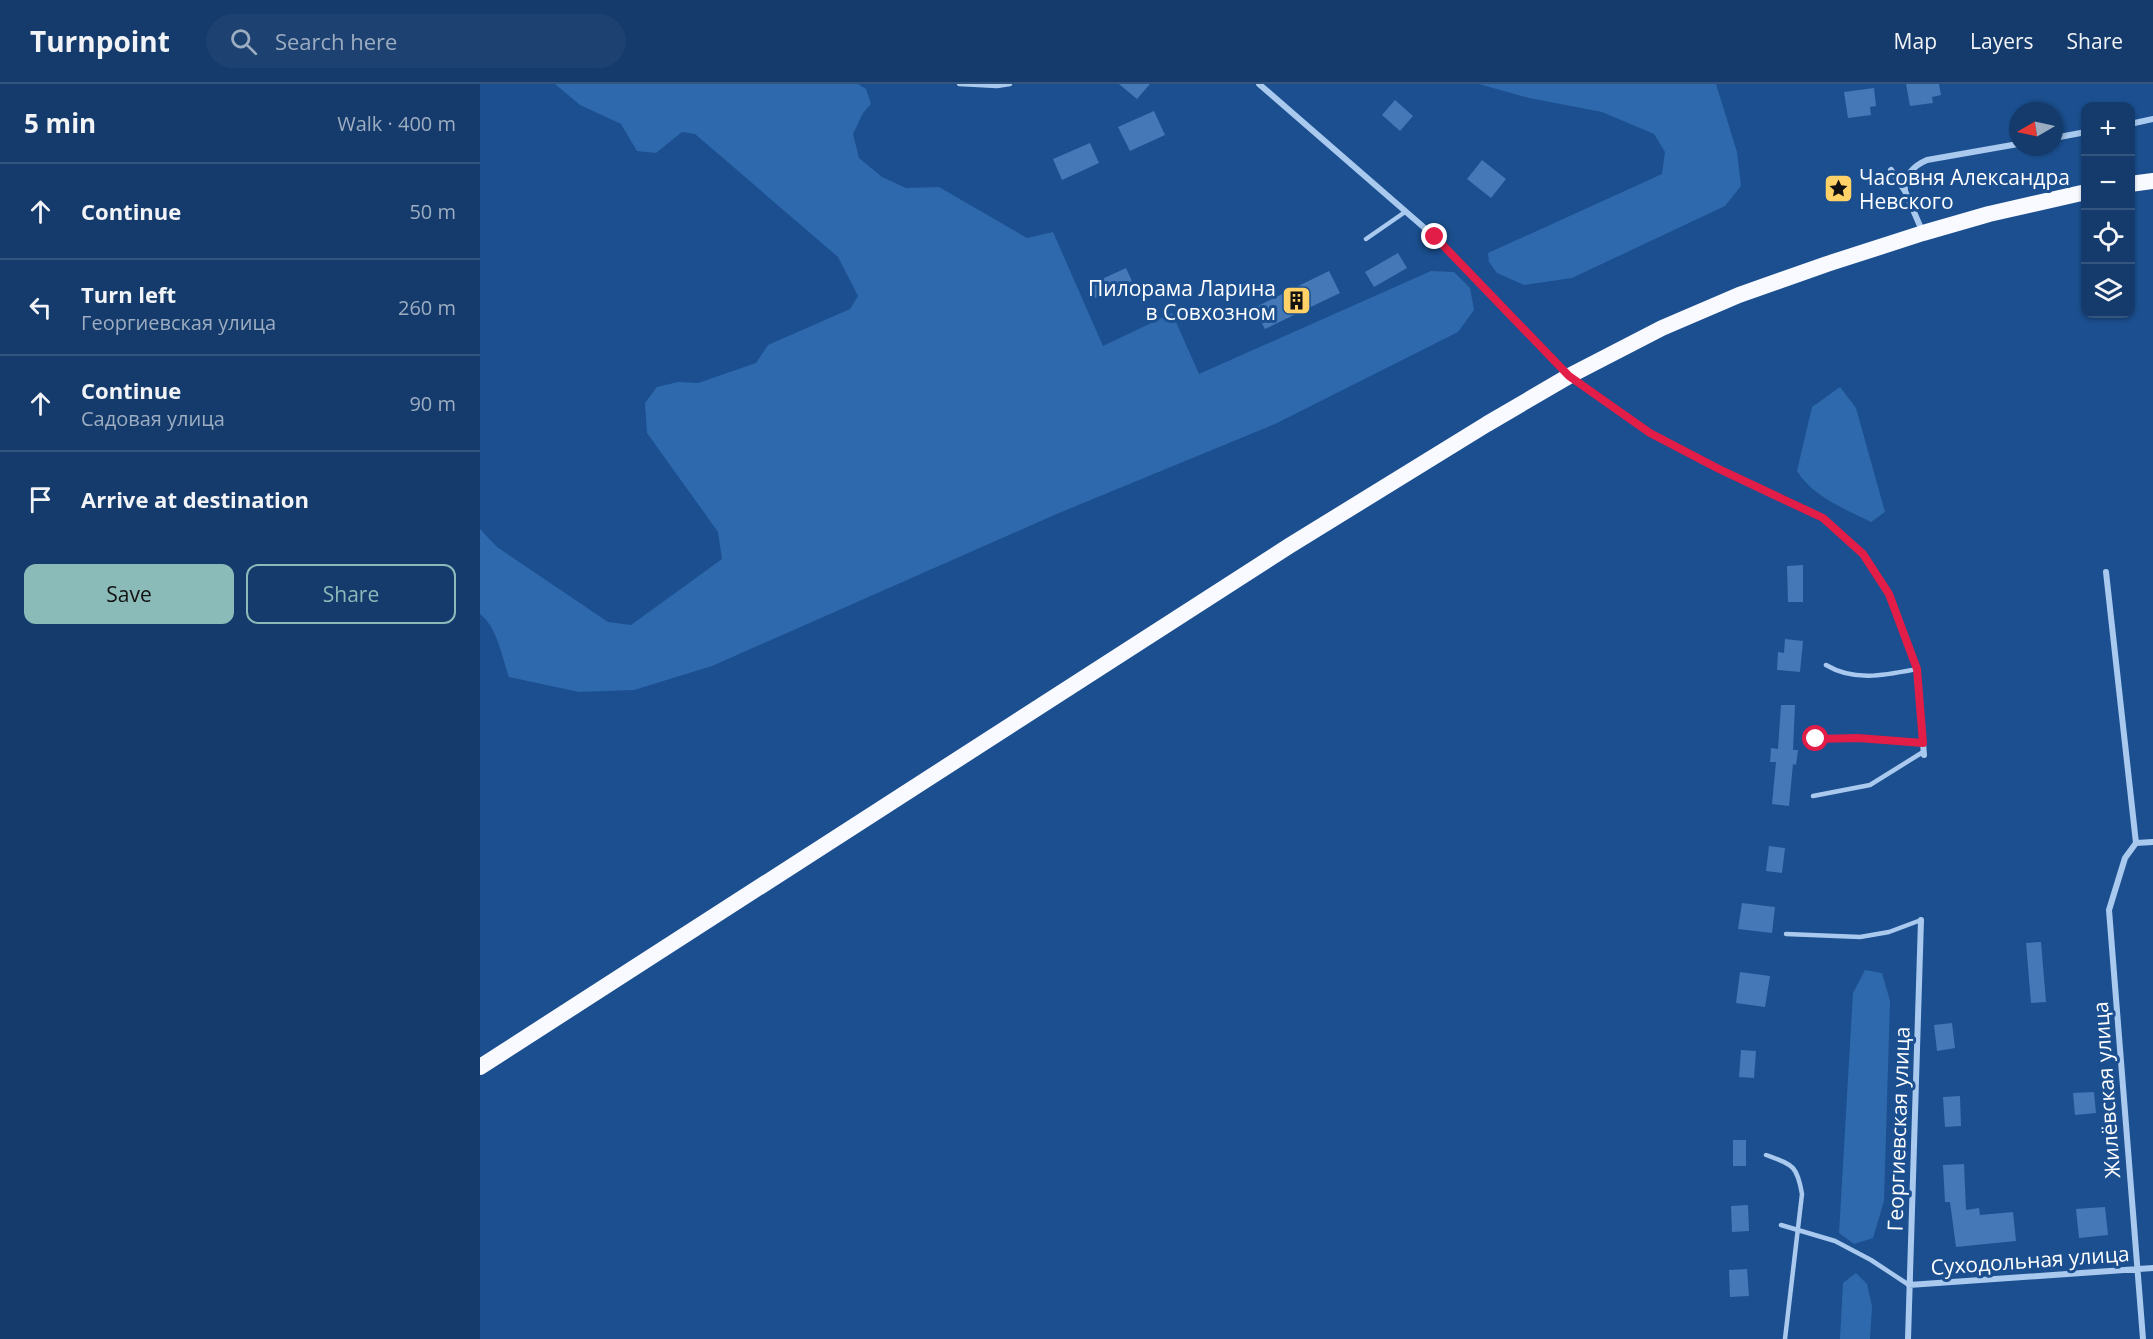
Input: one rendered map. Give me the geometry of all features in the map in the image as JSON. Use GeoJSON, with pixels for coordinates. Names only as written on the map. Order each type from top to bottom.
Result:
{"type":"FeatureCollection","features":[{"type":"Feature","properties":{"kind":"highway"},"geometry":{"type":"LineString","coordinates":[[2135,183],[2153,181]]}},
{"type":"Feature","properties":{"kind":"highway"},"geometry":{"type":"LineString","coordinates":[[480,1067],[1289,546],[1569,376],[1662,328],[1739,295],[1923,233],[1989,214],[2081,193]]}},
{"type":"Feature","properties":{"kind":"street"},"geometry":{"type":"LineString","coordinates":[[1259,84],[1435,237],[1569,376],[1650,433],[1719,469],[1823,518],[1863,554],[1889,594],[1917,669],[1924,753]]}},
{"type":"Feature","properties":{"kind":"street"},"geometry":{"type":"LineString","coordinates":[[2135,123],[2153,119]]}},
{"type":"Feature","properties":{"kind":"street"},"geometry":{"type":"LineString","coordinates":[[2063,136],[2081,133]]}},
{"type":"Feature","properties":{"kind":"street"},"geometry":{"type":"LineString","coordinates":[[1905,191],[1909,173],[1923,161],[1937,156],[2009,145]]}},
{"type":"Feature","properties":{"kind":"street"},"geometry":{"type":"LineString","coordinates":[[1891,170],[1905,191],[1923,233]]}},
{"type":"Feature","properties":{"kind":"street"},"geometry":{"type":"LineString","coordinates":[[2106,572],[2136,843],[2153,842]]}},
{"type":"Feature","properties":{"kind":"street","name":"Жилёвская улица"},"geometry":{"type":"LineString","coordinates":[[2136,843],[2125,858],[2109,910],[2143,1339]]}},
{"type":"Feature","properties":{"kind":"street","name":"Георгиевская улица"},"geometry":{"type":"LineString","coordinates":[[1908,1339],[1921,920]]}},
{"type":"Feature","properties":{"kind":"street","name":"Суходольная улица"},"geometry":{"type":"LineString","coordinates":[[1910,1285],[2153,1268]]}},
{"type":"Feature","properties":{"kind":"lane"},"geometry":{"type":"LineString","coordinates":[[959,84],[997,86],[1010,84]]}},
{"type":"Feature","properties":{"kind":"lane"},"geometry":{"type":"LineString","coordinates":[[1366,239],[1405,213]]}},
{"type":"Feature","properties":{"kind":"lane"},"geometry":{"type":"LineString","coordinates":[[1826,665],[1844,674],[1858,676],[1917,669]]}},
{"type":"Feature","properties":{"kind":"lane"},"geometry":{"type":"LineString","coordinates":[[1816,739],[1858,738],[1923,743]]}},
{"type":"Feature","properties":{"kind":"lane"},"geometry":{"type":"LineString","coordinates":[[1813,796],[1870,785],[1924,753]]}},
{"type":"Feature","properties":{"kind":"lane"},"geometry":{"type":"LineString","coordinates":[[1786,934],[1860,937],[1890,932],[1921,920]]}},
{"type":"Feature","properties":{"kind":"lane"},"geometry":{"type":"LineString","coordinates":[[1766,1155],[1788,1163],[1798,1174],[1802,1194],[1785,1339]]}},
{"type":"Feature","properties":{"kind":"lane"},"geometry":{"type":"LineString","coordinates":[[1782,1225],[1835,1241],[1871,1260],[1910,1285]]}},
{"type":"Feature","properties":{"kind":"shaded area"},"geometry":{"type":"Polygon","coordinates":[[[555,84],[858,84],[866,89],[871,104],[863,113],[853,134],[859,158],[882,177],[906,188],[939,187],[1027,238],[1053,232],[1103,346],[1172,313],[1199,374],[1431,271],[1454,272],[1470,288],[1474,310],[1458,332],[1275,424],[1059,513],[712,666],[634,690],[579,692],[509,677],[495,634],[480,614],[480,529],[497,547],[608,622],[631,625],[722,559],[718,532],[647,433],[645,403],[657,387],[678,382],[698,383],[756,363],[768,345],[850,309],[858,296],[838,257],[695,134],[682,132],[656,153],[637,151],[621,124],[580,105],[555,84]]]}},
{"type":"Feature","properties":{"kind":"shaded area"},"geometry":{"type":"Polygon","coordinates":[[[1479,84],[1716,84],[1737,152],[1741,186],[1725,206],[1572,278],[1524,285],[1497,273],[1489,262],[1488,253],[1662,174],[1665,152],[1654,134],[1602,112],[1529,98],[1479,84]]]}},
{"type":"Feature","properties":{"kind":"shaded area"},"geometry":{"type":"Polygon","coordinates":[[[1840,387],[1856,408],[1885,512],[1871,522],[1820,495],[1803,480],[1797,471],[1812,407],[1840,387]]]}},
{"type":"Feature","properties":{"kind":"shaded area"},"geometry":{"type":"Polygon","coordinates":[[[1865,970],[1882,973],[1890,1001],[1884,1201],[1873,1238],[1854,1244],[1839,1233],[1853,993],[1865,970]]]}},
{"type":"Feature","properties":{"kind":"shaded area"},"geometry":{"type":"Polygon","coordinates":[[[1856,1273],[1867,1284],[1872,1306],[1870,1339],[1840,1339],[1843,1283],[1856,1273]]]}},
{"type":"Feature","properties":{"kind":"building"},"geometry":{"type":"Polygon","coordinates":[[[1119,84],[1150,84],[1137,99],[1119,84]]]}},
{"type":"Feature","properties":{"kind":"building"},"geometry":{"type":"Polygon","coordinates":[[[1906,84],[1939,84],[1941,95],[1932,97],[1933,103],[1910,106],[1906,84]]]}},
{"type":"Feature","properties":{"kind":"building"},"geometry":{"type":"Polygon","coordinates":[[[1874,88],[1876,106],[1870,107],[1871,115],[1848,118],[1844,92],[1874,88]]]}},
{"type":"Feature","properties":{"kind":"building"},"geometry":{"type":"Polygon","coordinates":[[[1395,100],[1413,116],[1400,131],[1382,115],[1395,100]]]}},
{"type":"Feature","properties":{"kind":"building"},"geometry":{"type":"Polygon","coordinates":[[[1154,111],[1165,135],[1130,151],[1118,127],[1154,111]]]}},
{"type":"Feature","properties":{"kind":"building"},"geometry":{"type":"Polygon","coordinates":[[[1090,143],[1099,163],[1062,180],[1053,159],[1090,143]]]}},
{"type":"Feature","properties":{"kind":"building"},"geometry":{"type":"Polygon","coordinates":[[[1482,160],[1506,179],[1491,198],[1467,179],[1482,160]]]}},
{"type":"Feature","properties":{"kind":"building"},"geometry":{"type":"Polygon","coordinates":[[[1398,253],[1407,268],[1374,287],[1365,272],[1398,253]]]}},
{"type":"Feature","properties":{"kind":"building"},"geometry":{"type":"Polygon","coordinates":[[[1126,268],[1132,281],[1095,298],[1089,285],[1126,268]]]}},
{"type":"Feature","properties":{"kind":"building","name":"Пилорама Ларина в Совхозном"},"geometry":{"type":"Polygon","coordinates":[[[1329,271],[1340,293],[1265,329],[1254,308],[1329,271]]]}},
{"type":"Feature","properties":{"kind":"building"},"geometry":{"type":"Polygon","coordinates":[[[1803,565],[1803,602],[1788,602],[1787,566],[1803,565]]]}},
{"type":"Feature","properties":{"kind":"building"},"geometry":{"type":"Polygon","coordinates":[[[1785,639],[1803,641],[1800,672],[1777,670],[1778,652],[1784,653],[1785,639]]]}},
{"type":"Feature","properties":{"kind":"building"},"geometry":{"type":"Polygon","coordinates":[[[1781,705],[1795,705],[1793,750],[1798,750],[1796,765],[1793,764],[1789,806],[1772,804],[1776,762],[1770,762],[1771,748],[1778,749],[1781,705]]]}},
{"type":"Feature","properties":{"kind":"building"},"geometry":{"type":"Polygon","coordinates":[[[1769,846],[1785,848],[1782,873],[1766,871],[1769,846]]]}},
{"type":"Feature","properties":{"kind":"building"},"geometry":{"type":"Polygon","coordinates":[[[1742,903],[1775,907],[1772,933],[1738,929],[1742,903]]]}},
{"type":"Feature","properties":{"kind":"building"},"geometry":{"type":"Polygon","coordinates":[[[2041,942],[2046,1002],[2031,1003],[2026,943],[2041,942]]]}},
{"type":"Feature","properties":{"kind":"building"},"geometry":{"type":"Polygon","coordinates":[[[1740,972],[1770,976],[1765,1007],[1736,1003],[1740,972]]]}},
{"type":"Feature","properties":{"kind":"building"},"geometry":{"type":"Polygon","coordinates":[[[1952,1023],[1955,1048],[1937,1051],[1934,1025],[1952,1023]]]}},
{"type":"Feature","properties":{"kind":"building"},"geometry":{"type":"Polygon","coordinates":[[[1741,1050],[1756,1051],[1754,1078],[1739,1077],[1741,1050]]]}},
{"type":"Feature","properties":{"kind":"building"},"geometry":{"type":"Polygon","coordinates":[[[2094,1092],[2096,1113],[2075,1115],[2073,1093],[2094,1092]]]}},
{"type":"Feature","properties":{"kind":"building"},"geometry":{"type":"Polygon","coordinates":[[[1960,1096],[1961,1126],[1945,1127],[1943,1097],[1960,1096]]]}},
{"type":"Feature","properties":{"kind":"building"},"geometry":{"type":"Polygon","coordinates":[[[1733,1140],[1746,1140],[1746,1166],[1733,1166],[1733,1140]]]}},
{"type":"Feature","properties":{"kind":"building"},"geometry":{"type":"Polygon","coordinates":[[[1964,1164],[1966,1210],[1979,1208],[1980,1215],[2013,1212],[2016,1241],[1956,1247],[1950,1202],[1945,1202],[1943,1165],[1964,1164]]]}},
{"type":"Feature","properties":{"kind":"building"},"geometry":{"type":"Polygon","coordinates":[[[1748,1205],[1749,1231],[1732,1232],[1731,1206],[1748,1205]]]}},
{"type":"Feature","properties":{"kind":"building"},"geometry":{"type":"Polygon","coordinates":[[[2105,1207],[2108,1235],[2079,1238],[2076,1209],[2105,1207]]]}},
{"type":"Feature","properties":{"kind":"building"},"geometry":{"type":"Polygon","coordinates":[[[1747,1269],[1749,1296],[1730,1297],[1729,1270],[1747,1269]]]}},
{"type":"Feature","properties":{"kind":"place","name":"Часовня Александра Невского"},"geometry":{"type":"Point","coordinates":[1838,189]}},
{"type":"Feature","properties":{"kind":"place","name":"Пилорама Ларина в Совхозном"},"geometry":{"type":"Point","coordinates":[1297,300]}},
{"type":"Feature","properties":{"kind":"route"},"geometry":{"type":"LineString","coordinates":[[1435,237],[1569,376],[1650,433],[1719,469],[1823,518],[1863,554],[1889,594],[1917,669],[1923,743],[1858,738],[1816,739]]}}]}
